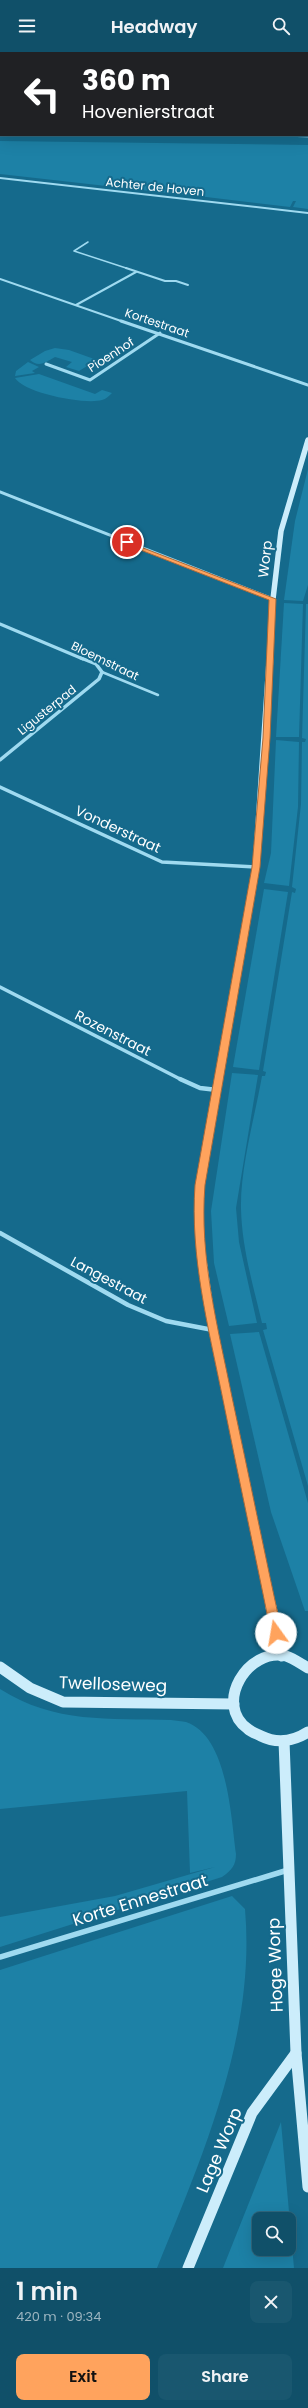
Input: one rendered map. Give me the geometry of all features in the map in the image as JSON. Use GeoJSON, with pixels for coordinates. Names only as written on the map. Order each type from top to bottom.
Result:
{"type":"FeatureCollection","features":[{"type":"Feature","properties":{"kind":"street","name":"Achter de Hoven"},"geometry":{"type":"LineString","coordinates":[[0,178],[308,213]]}},
{"type":"Feature","properties":{"kind":"street"},"geometry":{"type":"LineString","coordinates":[[126,268],[165,281],[176,281],[188,285]]}},
{"type":"Feature","properties":{"kind":"street"},"geometry":{"type":"LineString","coordinates":[[76,305],[94,294],[103,292],[136,272]]}},
{"type":"Feature","properties":{"kind":"street","name":"Kortestraat"},"geometry":{"type":"LineString","coordinates":[[0,279],[308,385]]}},
{"type":"Feature","properties":{"kind":"street","name":"Pioenhof"},"geometry":{"type":"LineString","coordinates":[[46,364],[90,380],[160,334]]}},
{"type":"Feature","properties":{"kind":"street","name":"Worp"},"geometry":{"type":"LineString","coordinates":[[282,1656],[200,1257],[198,1216],[200,1185],[218,1090],[256,867],[266,738],[273,599],[281,531],[308,440]]}},
{"type":"Feature","properties":{"kind":"street"},"geometry":{"type":"LineString","coordinates":[[0,492],[273,599]]}},
{"type":"Feature","properties":{"kind":"street","name":"Bloemstraat"},"geometry":{"type":"LineString","coordinates":[[0,624],[96,664],[102,672]]}},
{"type":"Feature","properties":{"kind":"street","name":"Ligusterpad"},"geometry":{"type":"LineString","coordinates":[[0,760],[98,679],[102,672]]}},
{"type":"Feature","properties":{"kind":"street","name":"Vonderstraat"},"geometry":{"type":"LineString","coordinates":[[0,787],[162,862],[256,867]]}},
{"type":"Feature","properties":{"kind":"street","name":"Rozenstraat"},"geometry":{"type":"LineString","coordinates":[[0,987],[185,1082],[200,1088],[218,1090]]}},
{"type":"Feature","properties":{"kind":"street","name":"Langestraat"},"geometry":{"type":"LineString","coordinates":[[0,1233],[128,1305],[166,1321],[214,1330]]}},
{"type":"Feature","properties":{"kind":"street"},"geometry":{"type":"LineString","coordinates":[[308,1668],[292,1658],[282,1656],[264,1657],[249,1665],[243,1671],[234,1686],[234,1704],[238,1717],[255,1734],[265,1739],[284,1741],[294,1739],[308,1732]]}},
{"type":"Feature","properties":{"kind":"street","name":"Twelloseweg"},"geometry":{"type":"LineString","coordinates":[[0,1667],[20,1684],[41,1696],[63,1702],[234,1704]]}},
{"type":"Feature","properties":{"kind":"street","name":"Hoge Worp"},"geometry":{"type":"LineString","coordinates":[[284,1741],[296,2053],[308,2187]]}},
{"type":"Feature","properties":{"kind":"street","name":"Korte Ennestraat"},"geometry":{"type":"LineString","coordinates":[[0,1957],[288,1870]]}},
{"type":"Feature","properties":{"kind":"street","name":"Lage Worp"},"geometry":{"type":"LineString","coordinates":[[188,2268],[252,2113],[296,2053]]}},
{"type":"Feature","properties":{"kind":"lane"},"geometry":{"type":"LineString","coordinates":[[88,242],[74,251],[126,268]]}},
{"type":"Feature","properties":{"kind":"lane","name":"Bloemstraat"},"geometry":{"type":"LineString","coordinates":[[102,672],[158,695]]}},
{"type":"Feature","properties":{"kind":"shaded area"},"geometry":{"type":"Polygon","coordinates":[[[0,141],[308,145],[308,209],[293,207],[296,201],[293,201],[290,207],[198,196],[200,190],[198,190],[195,196],[0,174],[0,141]]]}},
{"type":"Feature","properties":{"kind":"shaded area"},"geometry":{"type":"Polygon","coordinates":[[[55,348],[69,350],[97,360],[79,371],[66,367],[72,362],[55,357],[39,364],[36,364],[30,360],[45,351],[55,348]]]}},
{"type":"Feature","properties":{"kind":"shaded area"},"geometry":{"type":"Polygon","coordinates":[[[28,362],[39,367],[32,371],[35,373],[15,376],[16,371],[28,362]]]}},
{"type":"Feature","properties":{"kind":"shaded area"},"geometry":{"type":"Polygon","coordinates":[[[39,374],[95,394],[102,390],[112,393],[102,400],[82,401],[69,399],[42,393],[21,383],[15,378],[39,374]]]}},
{"type":"Feature","properties":{"kind":"shaded area"},"geometry":{"type":"Polygon","coordinates":[[[308,469],[308,585],[303,601],[284,600],[295,521],[308,469]]]}},
{"type":"Feature","properties":{"kind":"shaded area"},"geometry":{"type":"Polygon","coordinates":[[[284,603],[303,604],[299,737],[276,737],[284,603]]]}},
{"type":"Feature","properties":{"kind":"shaded area"},"geometry":{"type":"Polygon","coordinates":[[[306,604],[308,604],[308,1486],[263,1330],[267,1329],[266,1323],[262,1323],[248,1266],[243,1238],[241,1209],[241,1193],[245,1159],[262,1076],[265,1076],[266,1072],[263,1071],[292,892],[295,893],[296,889],[292,887],[301,804],[302,742],[305,742],[306,739],[302,738],[306,604]]]}},
{"type":"Feature","properties":{"kind":"shaded area"},"geometry":{"type":"Polygon","coordinates":[[[276,740],[299,742],[298,807],[289,886],[264,883],[271,853],[276,740]]]}},
{"type":"Feature","properties":{"kind":"shaded area"},"geometry":{"type":"Polygon","coordinates":[[[264,889],[288,892],[259,1070],[233,1067],[264,889]]]}},
{"type":"Feature","properties":{"kind":"shaded area"},"geometry":{"type":"Polygon","coordinates":[[[232,1073],[258,1075],[236,1208],[239,1242],[257,1323],[229,1326],[214,1263],[211,1211],[232,1073]]]}},
{"type":"Feature","properties":{"kind":"shaded area"},"geometry":{"type":"Polygon","coordinates":[[[259,1332],[308,1503],[308,1611],[305,1611],[271,1512],[230,1334],[259,1332]]]}},
{"type":"Feature","properties":{"kind":"shaded area"},"geometry":{"type":"Polygon","coordinates":[[[0,1689],[21,1700],[62,1714],[104,1719],[171,1720],[186,1722],[200,1730],[211,1743],[219,1760],[225,1780],[236,1854],[231,1870],[222,1877],[0,1947],[0,1917],[115,1896],[215,1867],[190,1873],[187,1791],[0,1809],[0,1689]]]}},
{"type":"Feature","properties":{"kind":"shaded area"},"geometry":{"type":"Polygon","coordinates":[[[232,1896],[245,1909],[246,1956],[242,2002],[234,2048],[208,2138],[157,2268],[0,2268],[0,1970],[232,1896]]]}},
{"type":"Feature","properties":{"kind":"shaded area"},"geometry":{"type":"Polygon","coordinates":[[[281,2122],[289,2212],[252,2212],[252,2256],[293,2256],[294,2268],[223,2268],[281,2122]]]}},
{"type":"Feature","properties":{"kind":"route"},"geometry":{"type":"LineString","coordinates":[[127,542],[273,599],[262,802],[256,867],[218,1090],[200,1185],[198,1216],[200,1257],[276,1633]]}}]}
